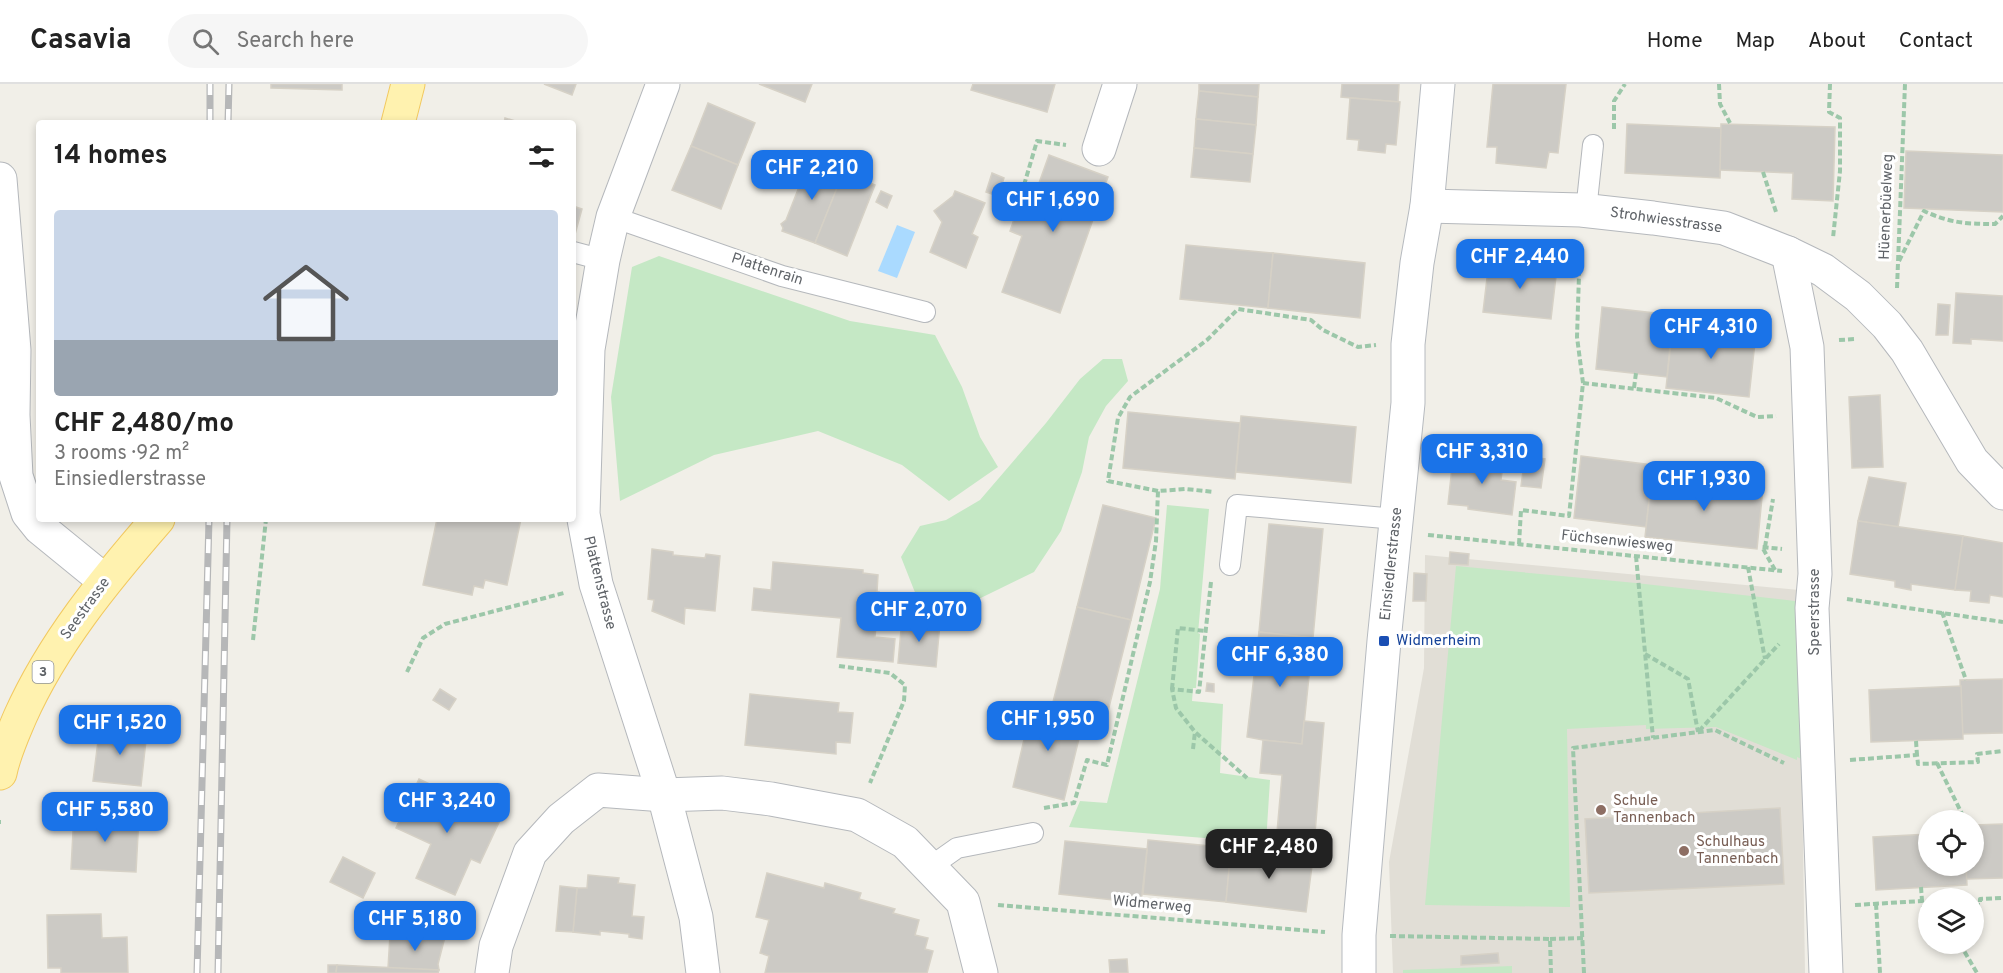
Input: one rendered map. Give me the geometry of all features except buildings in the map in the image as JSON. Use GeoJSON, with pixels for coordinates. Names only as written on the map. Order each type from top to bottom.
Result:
{"type":"FeatureCollection","features":[{"type":"Feature","properties":{"kind":"main road"},"geometry":{"type":"LineString","coordinates":[[399,120],[408,84]]}},
{"type":"Feature","properties":{"kind":"main road","name":"Seestrasse"},"geometry":{"type":"LineString","coordinates":[[0,773],[4,755],[35,685],[70,628],[105,581],[155,522]]}},
{"type":"Feature","properties":{"kind":"street","name":"Plattenstrasse"},"geometry":{"type":"LineString","coordinates":[[663,84],[613,217],[588,256],[588,349],[583,514],[596,584],[664,795],[696,916],[703,973]]}},
{"type":"Feature","properties":{"kind":"street"},"geometry":{"type":"LineString","coordinates":[[1099,149],[1120,84]]}},
{"type":"Feature","properties":{"kind":"street","name":"Einsiedlerstrasse"},"geometry":{"type":"LineString","coordinates":[[1359,973],[1360,923],[1408,403],[1408,344],[1426,206],[1438,84]]}},
{"type":"Feature","properties":{"kind":"street"},"geometry":{"type":"LineString","coordinates":[[0,179],[14,350],[13,415],[16,476],[28,513],[40,528],[105,581]]}},
{"type":"Feature","properties":{"kind":"street","name":"Strohwiesstrasse"},"geometry":{"type":"LineString","coordinates":[[1426,206],[1584,211],[1724,228],[1802,260],[1858,296],[1887,326],[1908,351],[1972,461],[2003,494]]}},
{"type":"Feature","properties":{"kind":"street","name":"Speerstrasse"},"geometry":{"type":"LineString","coordinates":[[1802,260],[1807,347],[1826,973]]}},
{"type":"Feature","properties":{"kind":"street"},"geometry":{"type":"LineString","coordinates":[[492,973],[496,946],[530,854],[561,819],[598,790],[664,795],[722,793],[771,799],[857,815],[905,842],[963,902],[981,973]]}},
{"type":"Feature","properties":{"kind":"lane"},"geometry":{"type":"LineString","coordinates":[[1584,211],[1593,145]]}},
{"type":"Feature","properties":{"kind":"lane","name":"Plattenrain"},"geometry":{"type":"LineString","coordinates":[[613,217],[782,276],[925,312]]}},
{"type":"Feature","properties":{"kind":"lane"},"geometry":{"type":"LineString","coordinates":[[1230,565],[1237,505],[1396,519]]}},
{"type":"Feature","properties":{"kind":"lane"},"geometry":{"type":"LineString","coordinates":[[930,867],[957,848],[1033,833]]}},
{"type":"Feature","properties":{"kind":"path"},"geometry":{"type":"LineString","coordinates":[[1719,84],[1720,104],[1730,123]]}},
{"type":"Feature","properties":{"kind":"path"},"geometry":{"type":"LineString","coordinates":[[1802,260],[1833,239],[1840,171],[1840,118],[1829,112],[1830,84]]}},
{"type":"Feature","properties":{"kind":"path","name":"Hüenerbüelweg"},"geometry":{"type":"LineString","coordinates":[[1887,326],[1897,316],[1905,84]]}},
{"type":"Feature","properties":{"kind":"path"},"geometry":{"type":"LineString","coordinates":[[1024,185],[1037,141],[1099,149]]}},
{"type":"Feature","properties":{"kind":"path"},"geometry":{"type":"LineString","coordinates":[[1519,544],[1521,510],[1569,516],[1583,383],[1577,337],[1584,211]]}},
{"type":"Feature","properties":{"kind":"path"},"geometry":{"type":"LineString","coordinates":[[1897,264],[1924,211],[1961,224],[1995,224],[2003,216]]}},
{"type":"Feature","properties":{"kind":"path"},"geometry":{"type":"LineString","coordinates":[[1237,505],[1238,495],[1186,489],[1158,490],[1108,481],[1118,418],[1130,397],[1207,340],[1238,309],[1311,320],[1323,330],[1358,347],[1372,345]]}},
{"type":"Feature","properties":{"kind":"path"},"geometry":{"type":"LineString","coordinates":[[1807,363],[1825,342],[1862,338],[1887,326]]}},
{"type":"Feature","properties":{"kind":"path"},"geometry":{"type":"LineString","coordinates":[[1634,388],[1636,373]]}},
{"type":"Feature","properties":{"kind":"path"},"geometry":{"type":"LineString","coordinates":[[1583,383],[1716,398],[1757,417],[1809,415]]}},
{"type":"Feature","properties":{"kind":"path"},"geometry":{"type":"LineString","coordinates":[[1039,809],[1074,803],[1087,760],[1107,765],[1150,582],[1156,541],[1158,490]]}},
{"type":"Feature","properties":{"kind":"path"},"geometry":{"type":"LineString","coordinates":[[1765,547],[1773,500]]}},
{"type":"Feature","properties":{"kind":"path"},"geometry":{"type":"LineString","coordinates":[[253,640],[266,522]]}},
{"type":"Feature","properties":{"kind":"path","name":"Füchsenwiesweg"},"geometry":{"type":"LineString","coordinates":[[1428,535],[1748,567],[1942,612],[2003,622]]}},
{"type":"Feature","properties":{"kind":"path"},"geometry":{"type":"LineString","coordinates":[[1635,556],[1653,738]]}},
{"type":"Feature","properties":{"kind":"path"},"geometry":{"type":"LineString","coordinates":[[1172,689],[1199,692],[1213,563],[1230,565]]}},
{"type":"Feature","properties":{"kind":"path"},"geometry":{"type":"LineString","coordinates":[[1698,733],[1765,660],[1748,567]]}},
{"type":"Feature","properties":{"kind":"path"},"geometry":{"type":"LineString","coordinates":[[407,672],[423,638],[445,624],[596,584]]}},
{"type":"Feature","properties":{"kind":"path"},"geometry":{"type":"LineString","coordinates":[[1942,612],[1966,680]]}},
{"type":"Feature","properties":{"kind":"path"},"geometry":{"type":"LineString","coordinates":[[1205,631],[1178,628],[1172,689],[1176,708],[1195,732],[1247,778]]}},
{"type":"Feature","properties":{"kind":"path"},"geometry":{"type":"LineString","coordinates":[[1645,654],[1688,679],[1698,733]]}},
{"type":"Feature","properties":{"kind":"path"},"geometry":{"type":"LineString","coordinates":[[839,666],[890,673],[905,685],[904,700],[857,815]]}},
{"type":"Feature","properties":{"kind":"path"},"geometry":{"type":"LineString","coordinates":[[1584,973],[1573,748],[1715,730],[1820,771],[1917,755]]}},
{"type":"Feature","properties":{"kind":"path"},"geometry":{"type":"LineString","coordinates":[[1193,749],[1195,732]]}},
{"type":"Feature","properties":{"kind":"path"},"geometry":{"type":"LineString","coordinates":[[1916,741],[1918,764],[1978,762],[1977,754],[2003,751]]}},
{"type":"Feature","properties":{"kind":"path"},"geometry":{"type":"LineString","coordinates":[[1937,763],[1960,810]]}},
{"type":"Feature","properties":{"kind":"path"},"geometry":{"type":"LineString","coordinates":[[1984,898],[2003,898]]}},
{"type":"Feature","properties":{"kind":"path"},"geometry":{"type":"LineString","coordinates":[[1824,907],[1918,901]]}},
{"type":"Feature","properties":{"kind":"path","name":"Widmerweg"},"geometry":{"type":"LineString","coordinates":[[963,902],[1326,932]]}},
{"type":"Feature","properties":{"kind":"path"},"geometry":{"type":"LineString","coordinates":[[1876,904],[1880,973]]}},
{"type":"Feature","properties":{"kind":"path"},"geometry":{"type":"LineString","coordinates":[[1381,935],[1583,938]]}},
{"type":"Feature","properties":{"kind":"path"},"geometry":{"type":"LineString","coordinates":[[1550,939],[1551,973]]}},
{"type":"Feature","properties":{"kind":"path"},"geometry":{"type":"LineString","coordinates":[[1966,954],[1977,973]]}},
{"type":"Feature","properties":{"kind":"shaded area","name":"Schule Tannenbach"},"geometry":{"type":"Polygon","coordinates":[[[1425,555],[1799,590],[1805,973],[1393,973],[1389,862],[1424,668],[1425,555]]]}},
{"type":"Feature","properties":{"kind":"green space"},"geometry":{"type":"Polygon","coordinates":[[[659,256],[850,321],[935,335],[962,387],[980,437],[998,467],[949,501],[902,465],[818,431],[714,455],[620,501],[611,397],[632,267],[659,256]]]}},
{"type":"Feature","properties":{"kind":"green space"},"geometry":{"type":"Polygon","coordinates":[[[1103,359],[1122,359],[1128,381],[1106,406],[1089,437],[1082,472],[1061,531],[1034,572],[948,614],[916,595],[901,557],[920,526],[946,520],[980,500],[1046,423],[1080,379],[1103,359]]]}},
{"type":"Feature","properties":{"kind":"green space"},"geometry":{"type":"Polygon","coordinates":[[[1167,505],[1209,509],[1198,633],[1200,634],[1196,688],[1193,688],[1192,701],[1223,704],[1220,773],[1270,780],[1266,843],[1069,827],[1080,801],[1107,803],[1160,589],[1167,505]]]}},
{"type":"Feature","properties":{"kind":"green space"},"geometry":{"type":"Polygon","coordinates":[[[1456,566],[1795,601],[1804,760],[1797,757],[1797,760],[1716,727],[1646,729],[1646,725],[1567,729],[1570,907],[1425,905],[1456,566]]]}},
{"type":"Feature","properties":{"kind":"green space"},"geometry":{"type":"Polygon","coordinates":[[[1512,966],[1512,973],[1403,973],[1403,970],[1512,966]]]}},
{"type":"Feature","properties":{"kind":"water"},"geometry":{"type":"Polygon","coordinates":[[[897,225],[915,232],[897,278],[878,271],[897,225]]]}},
{"type":"Feature","properties":{"kind":"railway"},"geometry":{"type":"LineString","coordinates":[[210,84],[210,120]]}},
{"type":"Feature","properties":{"kind":"railway"},"geometry":{"type":"LineString","coordinates":[[228,120],[229,84]]}},
{"type":"Feature","properties":{"kind":"railway"},"geometry":{"type":"LineString","coordinates":[[197,973],[209,522]]}},
{"type":"Feature","properties":{"kind":"railway"},"geometry":{"type":"LineString","coordinates":[[218,973],[227,522]]}},
{"type":"Feature","properties":{"kind":"place","name":"Widmerheim"},"geometry":{"type":"Point","coordinates":[1384,641]}},
{"type":"Feature","properties":{"kind":"place","name":"Schule Tannenbach"},"geometry":{"type":"Point","coordinates":[1601,810]}},
{"type":"Feature","properties":{"kind":"place","name":"Schulhaus Tannenbach"},"geometry":{"type":"Point","coordinates":[1684,851]}}]}
